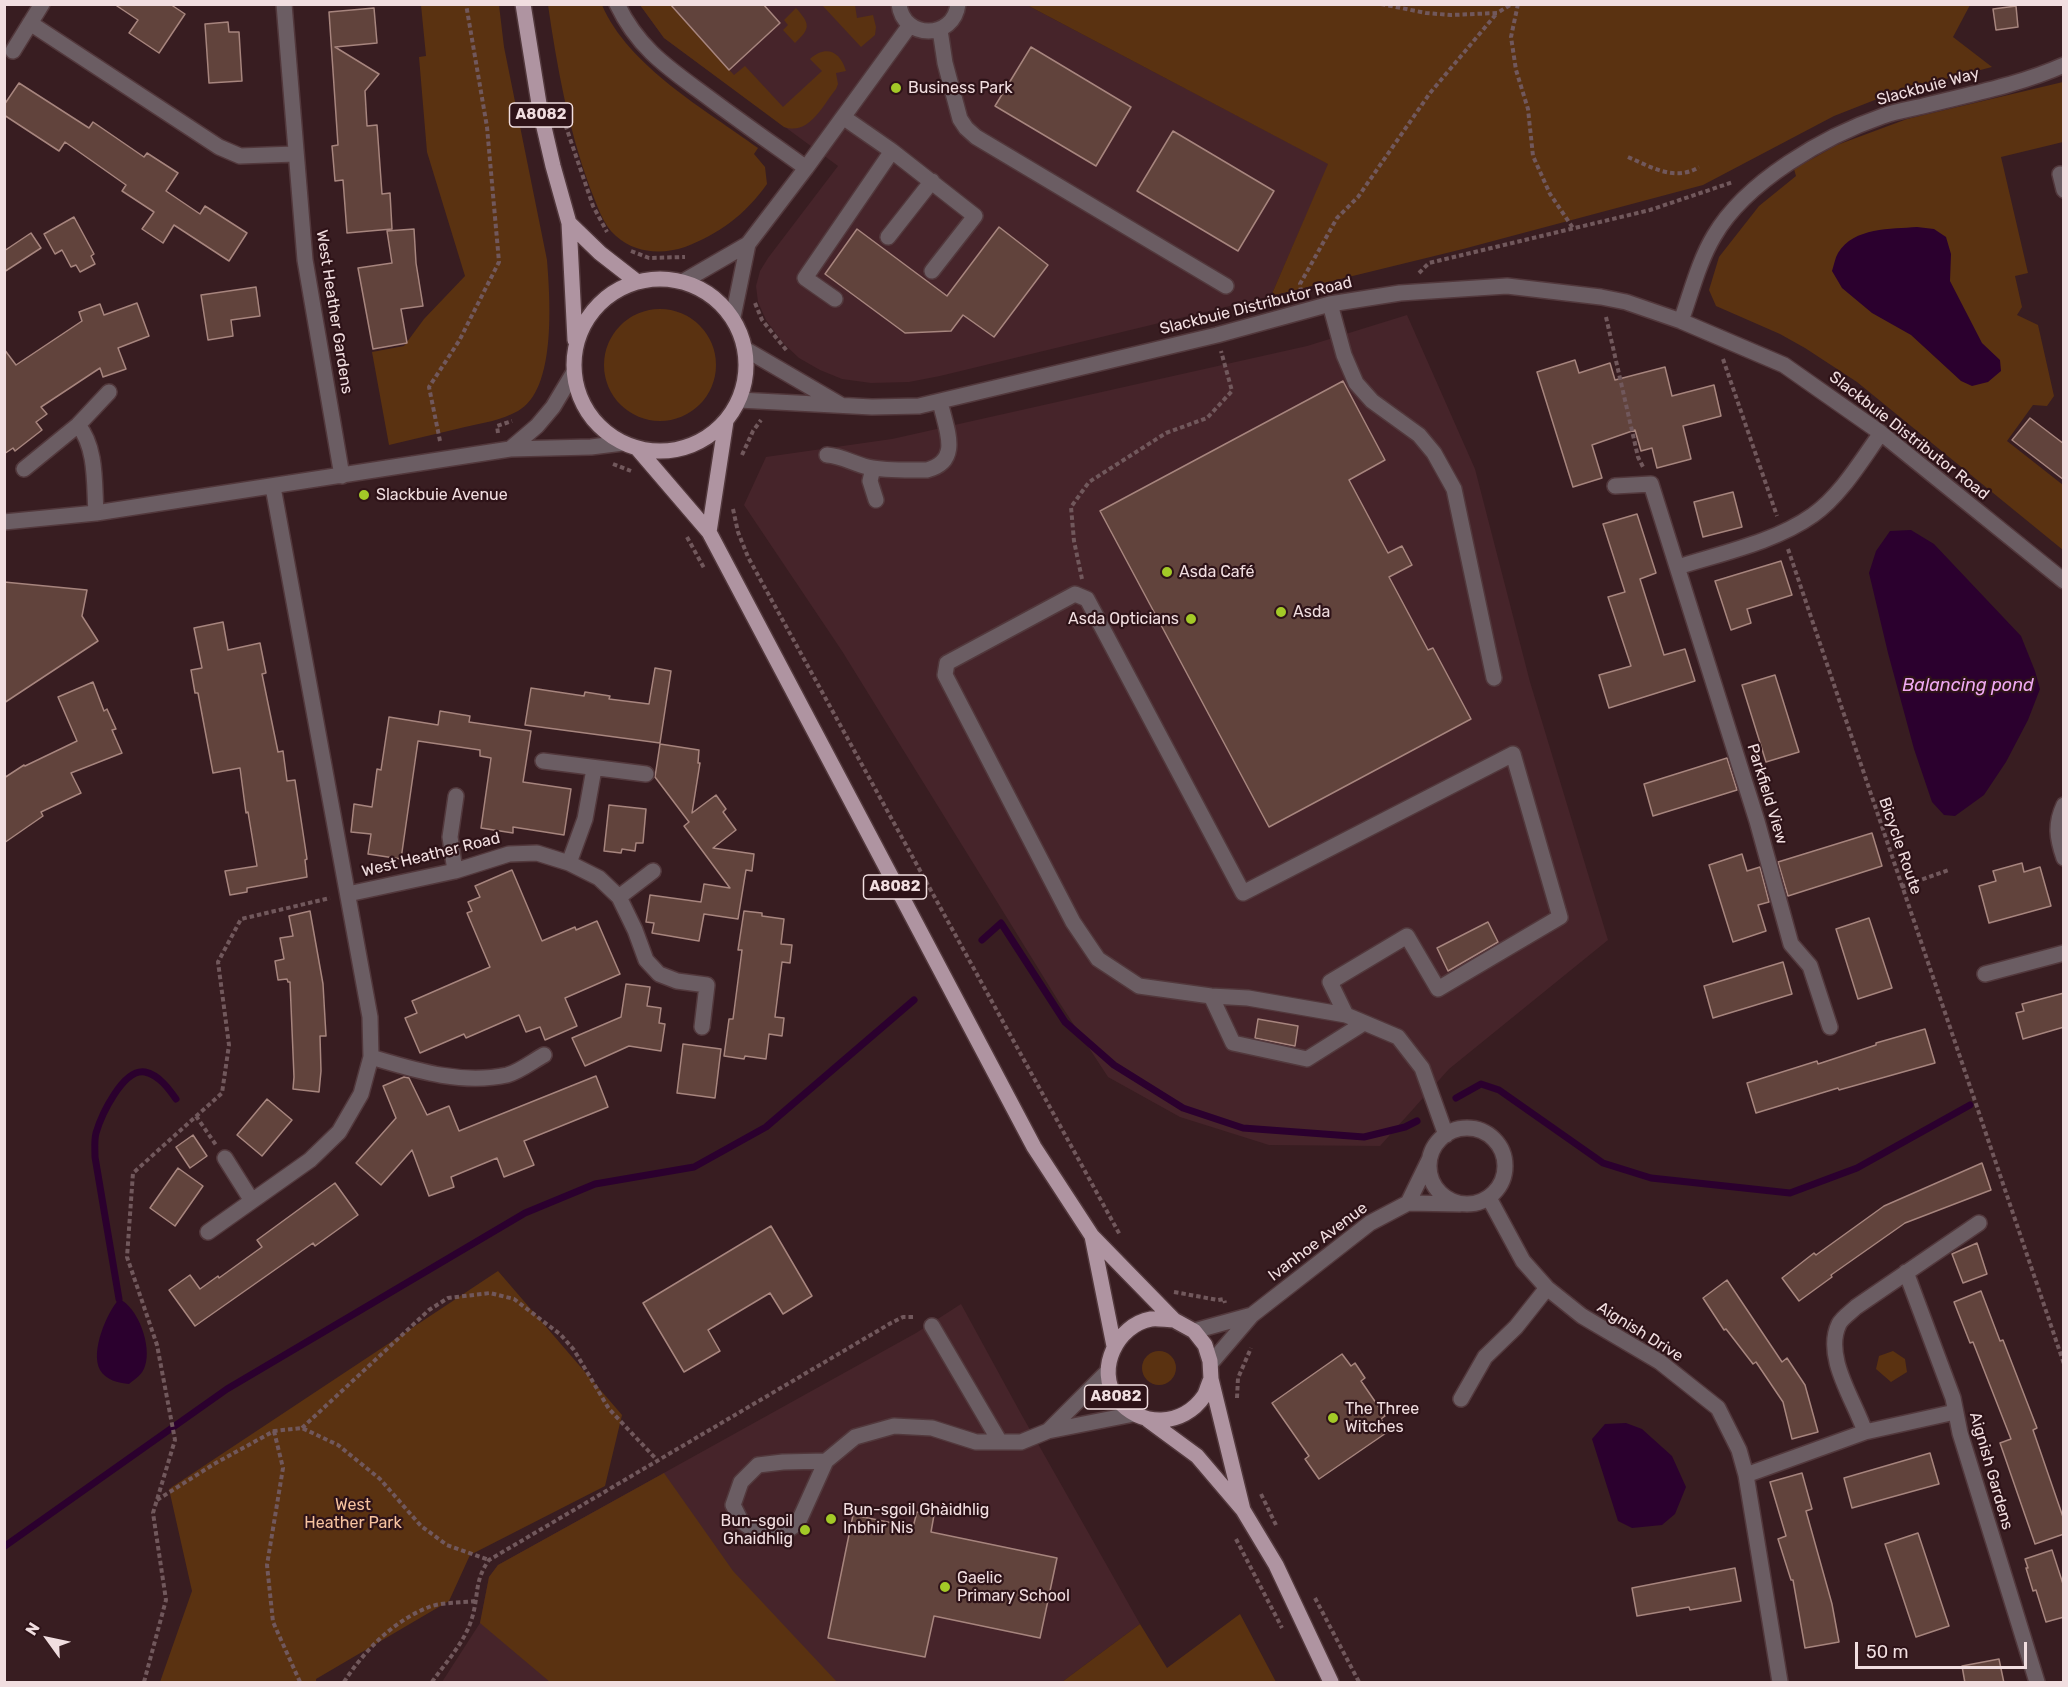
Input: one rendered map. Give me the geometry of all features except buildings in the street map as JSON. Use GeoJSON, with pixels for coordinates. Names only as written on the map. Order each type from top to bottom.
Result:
{"type":"FeatureCollection","features":[{"type":"Feature","properties":{"kind":"main road","name":"A8082"},"geometry":{"type":"LineString","coordinates":[[523,4],[540,110],[569,223],[576,346],[574,372],[581,401],[598,426],[630,446],[708,532],[1034,1147],[1092,1236],[1174,1320],[1194,1331],[1205,1345],[1243,1510]]}},
{"type":"Feature","properties":{"kind":"main road"},"geometry":{"type":"LineString","coordinates":[[569,223],[600,253],[636,281]]}},
{"type":"Feature","properties":{"kind":"main road","name":"A8082"},"geometry":{"type":"LineString","coordinates":[[576,346],[583,324],[597,305],[615,291],[636,281],[660,278],[684,281],[703,289],[733,317],[745,349],[746,375],[739,400],[726,421],[708,437],[686,447],[662,452],[630,446]]}},
{"type":"Feature","properties":{"kind":"main road","name":"A8082"},"geometry":{"type":"LineString","coordinates":[[708,532],[726,421]]}},
{"type":"Feature","properties":{"kind":"main road","name":"A8082"},"geometry":{"type":"LineString","coordinates":[[1092,1236],[1114,1346],[1108,1371],[1117,1398],[1197,1456],[1243,1510],[1276,1565],[1331,1683]]}},
{"type":"Feature","properties":{"kind":"main road"},"geometry":{"type":"LineString","coordinates":[[1114,1346],[1125,1332],[1135,1325],[1151,1319],[1174,1320]]}},
{"type":"Feature","properties":{"kind":"main road","name":"A8082"},"geometry":{"type":"LineString","coordinates":[[1141,1417],[1167,1421],[1185,1414],[1204,1396],[1210,1371]]}},
{"type":"Feature","properties":{"kind":"street"},"geometry":{"type":"LineString","coordinates":[[13,51],[42,4]]}},
{"type":"Feature","properties":{"kind":"street","name":"West Heather Gardens"},"geometry":{"type":"LineString","coordinates":[[284,4],[304,260],[342,476]]}},
{"type":"Feature","properties":{"kind":"street"},"geometry":{"type":"LineString","coordinates":[[617,4],[627,26],[649,52],[806,168]]}},
{"type":"Feature","properties":{"kind":"street"},"geometry":{"type":"LineString","coordinates":[[899,4],[903,18],[909,25],[924,32],[940,30],[954,18],[958,4]]}},
{"type":"Feature","properties":{"kind":"street"},"geometry":{"type":"LineString","coordinates":[[30,23],[219,147],[240,156],[295,154]]}},
{"type":"Feature","properties":{"kind":"street"},"geometry":{"type":"LineString","coordinates":[[684,281],[747,244],[806,168],[909,25]]}},
{"type":"Feature","properties":{"kind":"street"},"geometry":{"type":"LineString","coordinates":[[940,30],[945,63],[954,97],[960,119],[966,128],[1226,286]]}},
{"type":"Feature","properties":{"kind":"street","name":"Slackbuie Way"},"geometry":{"type":"LineString","coordinates":[[1681,321],[1698,272],[1714,236],[1736,207],[1761,184],[1793,161],[1834,137],[1883,116],[2035,78],[2064,65]]}},
{"type":"Feature","properties":{"kind":"street"},"geometry":{"type":"LineString","coordinates":[[843,117],[892,151],[975,216],[932,271]]}},
{"type":"Feature","properties":{"kind":"street"},"geometry":{"type":"LineString","coordinates":[[835,299],[804,278],[892,151]]}},
{"type":"Feature","properties":{"kind":"street"},"geometry":{"type":"LineString","coordinates":[[2060,174],[2064,190]]}},
{"type":"Feature","properties":{"kind":"street"},"geometry":{"type":"LineString","coordinates":[[888,237],[932,181]]}},
{"type":"Feature","properties":{"kind":"street"},"geometry":{"type":"LineString","coordinates":[[733,317],[747,244]]}},
{"type":"Feature","properties":{"kind":"street","name":"Slackbuie Distributor Road"},"geometry":{"type":"LineString","coordinates":[[739,400],[843,406],[919,406],[1217,335],[1330,303],[1400,293],[1507,286],[1626,302],[1681,321],[1784,365],[1881,433],[2064,581]]}},
{"type":"Feature","properties":{"kind":"street"},"geometry":{"type":"LineString","coordinates":[[1330,303],[1348,369],[1356,383],[1372,401],[1419,435],[1434,453],[1454,489],[1494,678]]}},
{"type":"Feature","properties":{"kind":"street"},"geometry":{"type":"LineString","coordinates":[[745,349],[843,406]]}},
{"type":"Feature","properties":{"kind":"street"},"geometry":{"type":"LineString","coordinates":[[510,449],[537,426],[553,407],[574,372]]}},
{"type":"Feature","properties":{"kind":"street"},"geometry":{"type":"LineString","coordinates":[[24,469],[78,425],[109,392]]}},
{"type":"Feature","properties":{"kind":"street"},"geometry":{"type":"LineString","coordinates":[[827,455],[839,456],[873,468],[927,470],[934,468],[945,461],[949,447],[940,401]]}},
{"type":"Feature","properties":{"kind":"street"},"geometry":{"type":"LineString","coordinates":[[78,425],[86,435],[90,447],[96,513]]}},
{"type":"Feature","properties":{"kind":"street"},"geometry":{"type":"LineString","coordinates":[[1678,567],[1783,533],[1814,514],[1837,492],[1881,433]]}},
{"type":"Feature","properties":{"kind":"street"},"geometry":{"type":"LineString","coordinates":[[4,522],[96,513],[510,449],[630,446]]}},
{"type":"Feature","properties":{"kind":"street"},"geometry":{"type":"LineString","coordinates":[[873,468],[870,481],[876,500]]}},
{"type":"Feature","properties":{"kind":"street"},"geometry":{"type":"LineString","coordinates":[[1615,486],[1651,484]]}},
{"type":"Feature","properties":{"kind":"street","name":"Parkfield View"},"geometry":{"type":"LineString","coordinates":[[1651,484],[1757,821],[1791,944],[1810,966],[1830,1027]]}},
{"type":"Feature","properties":{"kind":"street","name":"West Heather Road"},"geometry":{"type":"LineString","coordinates":[[208,1232],[310,1160],[339,1132],[361,1094],[371,1057],[370,1017],[273,487]]}},
{"type":"Feature","properties":{"kind":"street"},"geometry":{"type":"LineString","coordinates":[[1346,1015],[1330,982],[1407,936],[1438,989],[1560,917],[1513,754],[1243,893],[1087,599],[1075,594],[947,663],[945,675],[1073,922],[1098,959],[1139,986],[1211,996],[1248,998],[1346,1015],[1398,1037],[1422,1068],[1446,1135]]}},
{"type":"Feature","properties":{"kind":"street"},"geometry":{"type":"LineString","coordinates":[[543,761],[646,774]]}},
{"type":"Feature","properties":{"kind":"street"},"geometry":{"type":"LineString","coordinates":[[569,863],[585,819],[594,769]]}},
{"type":"Feature","properties":{"kind":"street"},"geometry":{"type":"LineString","coordinates":[[455,871],[450,837],[456,796]]}},
{"type":"Feature","properties":{"kind":"street"},"geometry":{"type":"LineString","coordinates":[[2064,805],[2058,818],[2057,838],[2064,858]]}},
{"type":"Feature","properties":{"kind":"street","name":"West Heather Road"},"geometry":{"type":"LineString","coordinates":[[348,894],[455,871],[509,854],[537,853],[569,863],[599,878],[619,897],[646,960],[659,974],[677,981],[707,985],[702,1027]]}},
{"type":"Feature","properties":{"kind":"street"},"geometry":{"type":"LineString","coordinates":[[619,897],[653,871]]}},
{"type":"Feature","properties":{"kind":"street"},"geometry":{"type":"LineString","coordinates":[[1985,974],[2064,952]]}},
{"type":"Feature","properties":{"kind":"street"},"geometry":{"type":"LineString","coordinates":[[1211,996],[1233,1043],[1307,1059],[1364,1023]]}},
{"type":"Feature","properties":{"kind":"street"},"geometry":{"type":"LineString","coordinates":[[371,1057],[427,1074],[465,1078],[509,1075],[544,1055]]}},
{"type":"Feature","properties":{"kind":"street"},"geometry":{"type":"LineString","coordinates":[[1468,1128],[1480,1130],[1491,1136],[1504,1155],[1503,1179],[1498,1190],[1489,1198],[1470,1205],[1460,1204],[1449,1200],[1436,1188],[1429,1172],[1430,1160],[1432,1150],[1446,1135],[1468,1128]]}},
{"type":"Feature","properties":{"kind":"street"},"geometry":{"type":"LineString","coordinates":[[225,1158],[252,1201]]}},
{"type":"Feature","properties":{"kind":"street"},"geometry":{"type":"LineString","coordinates":[[1408,1203],[1430,1160]]}},
{"type":"Feature","properties":{"kind":"street","name":"Aignish Drive"},"geometry":{"type":"LineString","coordinates":[[1489,1198],[1523,1261],[1547,1288],[1582,1316],[1659,1362],[1718,1408],[1739,1450],[1746,1474],[1780,1683]]}},
{"type":"Feature","properties":{"kind":"street","name":"Ivanhoe Avenue"},"geometry":{"type":"LineString","coordinates":[[1194,1331],[1234,1326],[1252,1315],[1370,1223],[1408,1203],[1460,1204]]}},
{"type":"Feature","properties":{"kind":"street"},"geometry":{"type":"LineString","coordinates":[[1865,1432],[1859,1412],[1838,1365],[1834,1344],[1839,1323],[1856,1307],[1979,1223]]}},
{"type":"Feature","properties":{"kind":"street","name":"Aignish Gardens"},"geometry":{"type":"LineString","coordinates":[[1906,1272],[1953,1398],[1955,1412],[2037,1683]]}},
{"type":"Feature","properties":{"kind":"street"},"geometry":{"type":"LineString","coordinates":[[1461,1399],[1485,1357],[1516,1327],[1547,1288]]}},
{"type":"Feature","properties":{"kind":"street"},"geometry":{"type":"LineString","coordinates":[[932,1326],[1000,1442]]}},
{"type":"Feature","properties":{"kind":"street"},"geometry":{"type":"LineString","coordinates":[[1210,1371],[1234,1326]]}},
{"type":"Feature","properties":{"kind":"street"},"geometry":{"type":"LineString","coordinates":[[1048,1431],[1108,1371]]}},
{"type":"Feature","properties":{"kind":"street"},"geometry":{"type":"LineString","coordinates":[[1746,1474],[1865,1432],[1955,1412]]}},
{"type":"Feature","properties":{"kind":"street"},"geometry":{"type":"LineString","coordinates":[[823,1468],[783,1462],[758,1465],[741,1482],[733,1504],[741,1521],[761,1535],[779,1536],[798,1522],[823,1468],[855,1437],[894,1426],[932,1428],[976,1442],[1021,1442],[1048,1431],[1141,1417]]}},
{"type":"Feature","properties":{"kind":"path"},"geometry":{"type":"LineString","coordinates":[[444,460],[429,387],[459,341],[499,262],[487,127],[466,4]]}},
{"type":"Feature","properties":{"kind":"path"},"geometry":{"type":"LineString","coordinates":[[1381,4],[1426,13],[1451,15],[1497,13]]}},
{"type":"Feature","properties":{"kind":"path"},"geometry":{"type":"LineString","coordinates":[[1302,311],[1300,284],[1337,218],[1358,196],[1430,93],[1497,13],[1512,4]]}},
{"type":"Feature","properties":{"kind":"path"},"geometry":{"type":"LineString","coordinates":[[1518,4],[1511,36],[1516,70],[1528,109],[1533,156],[1550,194],[1573,228]]}},
{"type":"Feature","properties":{"kind":"path"},"geometry":{"type":"LineString","coordinates":[[561,112],[593,206],[607,232],[613,238]]}},
{"type":"Feature","properties":{"kind":"path"},"geometry":{"type":"LineString","coordinates":[[1628,157],[1672,174],[1688,173],[1698,166]]}},
{"type":"Feature","properties":{"kind":"path"},"geometry":{"type":"LineString","coordinates":[[1400,293],[1429,263],[1650,210],[1737,181]]}},
{"type":"Feature","properties":{"kind":"path"},"geometry":{"type":"LineString","coordinates":[[628,250],[649,258],[683,258],[692,255]]}},
{"type":"Feature","properties":{"kind":"path"},"geometry":{"type":"LineString","coordinates":[[752,294],[762,320],[786,350],[800,362],[790,375]]}},
{"type":"Feature","properties":{"kind":"path"},"geometry":{"type":"LineString","coordinates":[[1087,599],[1074,541],[1071,507],[1089,482],[1166,433],[1207,418],[1232,391],[1217,335]]}},
{"type":"Feature","properties":{"kind":"path","name":"Bicycle Route"},"geometry":{"type":"LineString","coordinates":[[1715,335],[2064,1364]]}},
{"type":"Feature","properties":{"kind":"path"},"geometry":{"type":"LineString","coordinates":[[1611,337],[1638,457],[1651,484]]}},
{"type":"Feature","properties":{"kind":"path"},"geometry":{"type":"LineString","coordinates":[[739,461],[753,431],[769,414],[784,410],[784,403]]}},
{"type":"Feature","properties":{"kind":"path"},"geometry":{"type":"LineString","coordinates":[[497,426],[515,420]]}},
{"type":"Feature","properties":{"kind":"path"},"geometry":{"type":"LineString","coordinates":[[606,463],[635,473]]}},
{"type":"Feature","properties":{"kind":"path"},"geometry":{"type":"LineString","coordinates":[[733,504],[738,532],[748,556],[1124,1242]]}},
{"type":"Feature","properties":{"kind":"path"},"geometry":{"type":"LineString","coordinates":[[684,532],[705,569]]}},
{"type":"Feature","properties":{"kind":"path"},"geometry":{"type":"LineString","coordinates":[[1901,887],[1949,870]]}},
{"type":"Feature","properties":{"kind":"path"},"geometry":{"type":"LineString","coordinates":[[144,1683],[166,1600],[153,1513],[175,1440],[157,1345],[127,1257],[133,1173],[222,1093],[229,1045],[218,962],[241,919],[348,894]]}},
{"type":"Feature","properties":{"kind":"path"},"geometry":{"type":"LineString","coordinates":[[196,1116],[225,1158]]}},
{"type":"Feature","properties":{"kind":"path"},"geometry":{"type":"LineString","coordinates":[[1165,1286],[1174,1292],[1196,1297],[1224,1299],[1234,1326],[1254,1342],[1238,1377],[1236,1409]]}},
{"type":"Feature","properties":{"kind":"path"},"geometry":{"type":"LineString","coordinates":[[302,1428],[429,1310],[448,1298],[490,1293],[514,1299],[561,1335],[574,1350],[609,1409],[657,1460]]}},
{"type":"Feature","properties":{"kind":"path"},"geometry":{"type":"LineString","coordinates":[[432,1683],[467,1632],[473,1617],[481,1571],[489,1560],[903,1317],[915,1317],[932,1326]]}},
{"type":"Feature","properties":{"kind":"path"},"geometry":{"type":"LineString","coordinates":[[157,1500],[214,1464],[274,1431],[302,1428],[338,1445],[380,1479],[422,1526],[447,1545],[489,1560]]}},
{"type":"Feature","properties":{"kind":"path"},"geometry":{"type":"LineString","coordinates":[[274,1431],[283,1468],[267,1564],[273,1622],[300,1683]]}},
{"type":"Feature","properties":{"kind":"path"},"geometry":{"type":"LineString","coordinates":[[1258,1488],[1279,1529]]}},
{"type":"Feature","properties":{"kind":"path"},"geometry":{"type":"LineString","coordinates":[[1232,1531],[1284,1632]]}},
{"type":"Feature","properties":{"kind":"path"},"geometry":{"type":"LineString","coordinates":[[1312,1592],[1359,1683]]}},
{"type":"Feature","properties":{"kind":"path"},"geometry":{"type":"LineString","coordinates":[[344,1683],[355,1664],[394,1626],[430,1606],[475,1601]]}},
{"type":"Feature","properties":{"kind":"shaded area"},"geometry":{"type":"Polygon","coordinates":[[[640,5],[1027,5],[1329,164],[1271,296],[909,382],[871,383],[842,379],[799,358],[783,343],[766,320],[758,302],[756,286],[760,271],[768,258],[838,166],[664,38],[640,5]]]}},
{"type":"Feature","properties":{"kind":"shaded area"},"geometry":{"type":"Polygon","coordinates":[[[1407,315],[1475,469],[1530,682],[1608,940],[1449,1069],[1380,1146],[1269,1145],[1180,1117],[1108,1077],[1059,1002],[842,651],[744,505],[766,457],[892,439],[1307,346],[1407,315]]]}},
{"type":"Feature","properties":{"kind":"shaded area","name":"Bun-sgoil Ghàidhlig Inbhir Nis"},"geometry":{"type":"Polygon","coordinates":[[[961,1304],[1140,1624],[1062,1682],[442,1682],[480,1623],[489,1577],[498,1565],[916,1333],[961,1304]]]}},
{"type":"Feature","properties":{"kind":"green space"},"geometry":{"type":"Polygon","coordinates":[[[421,5],[499,5],[504,47],[547,260],[548,342],[539,384],[531,400],[518,411],[492,421],[389,445],[372,352],[404,346],[424,319],[465,276],[427,152],[419,57],[426,56],[421,5]]]}},
{"type":"Feature","properties":{"kind":"green space"},"geometry":{"type":"Polygon","coordinates":[[[548,5],[602,5],[614,27],[649,67],[670,85],[758,148],[754,154],[765,167],[767,184],[750,205],[720,230],[676,250],[658,252],[640,249],[623,242],[616,236],[603,220],[575,143],[559,74],[548,5]]]}},
{"type":"Feature","properties":{"kind":"green space"},"geometry":{"type":"Polygon","coordinates":[[[640,5],[670,5],[734,75],[745,66],[783,107],[822,71],[810,59],[816,55],[827,51],[832,52],[840,59],[846,71],[836,73],[838,84],[836,89],[808,123],[793,129],[784,127],[664,38],[640,5]]]}},
{"type":"Feature","properties":{"kind":"green space"},"geometry":{"type":"Polygon","coordinates":[[[822,5],[855,5],[857,18],[873,15],[875,35],[861,47],[822,5]]]}},
{"type":"Feature","properties":{"kind":"green space"},"geometry":{"type":"Polygon","coordinates":[[[1027,5],[1970,5],[1953,37],[1992,67],[1895,92],[1834,116],[1703,185],[1463,249],[1271,296],[1328,164],[1027,5]]]}},
{"type":"Feature","properties":{"kind":"green space"},"geometry":{"type":"Polygon","coordinates":[[[796,8],[807,26],[795,43],[783,30],[788,25],[784,20],[796,8]]]}},
{"type":"Feature","properties":{"kind":"green space"},"geometry":{"type":"Polygon","coordinates":[[[2063,82],[2063,142],[2001,157],[2028,273],[2015,276],[2022,307],[2017,315],[2038,325],[2054,396],[2047,406],[2033,405],[2007,441],[2063,485],[2063,550],[1857,382],[1780,334],[1716,306],[1709,290],[1719,257],[1759,206],[1796,176],[1794,169],[1837,145],[1907,119],[2063,82]]]}},
{"type":"Feature","properties":{"kind":"green space"},"geometry":{"type":"Polygon","coordinates":[[[660,309],[682,313],[700,325],[712,343],[716,365],[712,387],[700,405],[682,417],[660,421],[638,417],[620,405],[608,387],[604,365],[608,343],[620,325],[638,313],[660,309]]]}},
{"type":"Feature","properties":{"kind":"green space","name":"West Heather Park"},"geometry":{"type":"Polygon","coordinates":[[[498,1271],[622,1415],[605,1486],[470,1555],[449,1601],[316,1679],[316,1682],[160,1682],[192,1591],[169,1489],[498,1271]]]}},
{"type":"Feature","properties":{"kind":"green space"},"geometry":{"type":"Polygon","coordinates":[[[1159,1351],[1171,1356],[1176,1368],[1171,1380],[1159,1385],[1147,1380],[1142,1368],[1147,1356],[1159,1351]]]}},
{"type":"Feature","properties":{"kind":"green space"},"geometry":{"type":"Polygon","coordinates":[[[1893,1351],[1905,1359],[1907,1372],[1891,1382],[1876,1369],[1879,1356],[1893,1351]]]}},
{"type":"Feature","properties":{"kind":"green space"},"geometry":{"type":"Polygon","coordinates":[[[664,1473],[733,1571],[837,1682],[550,1682],[480,1623],[489,1577],[498,1565],[664,1473]]]}},
{"type":"Feature","properties":{"kind":"green space"},"geometry":{"type":"Polygon","coordinates":[[[1240,1614],[1276,1682],[1062,1682],[1140,1624],[1167,1668],[1240,1614]]]}},
{"type":"Feature","properties":{"kind":"water"},"geometry":{"type":"Polygon","coordinates":[[[1917,227],[1934,229],[1946,237],[1951,254],[1950,281],[1982,343],[2000,360],[2001,371],[1988,382],[1972,386],[1961,381],[1911,335],[1872,313],[1842,288],[1832,271],[1838,253],[1853,238],[1885,229],[1917,227]]]}},
{"type":"Feature","properties":{"kind":"water","name":"Balancing pond"},"geometry":{"type":"Polygon","coordinates":[[[1911,530],[1934,544],[2021,636],[2040,689],[2028,720],[2006,762],[1984,795],[1955,816],[1944,815],[1932,802],[1914,749],[1869,573],[1876,551],[1890,531],[1911,530]]]}},
{"type":"Feature","properties":{"kind":"water"},"geometry":{"type":"Polygon","coordinates":[[[119,1299],[126,1303],[137,1318],[147,1348],[144,1369],[129,1384],[109,1379],[100,1370],[97,1362],[101,1333],[119,1299]]]}},
{"type":"Feature","properties":{"kind":"water"},"geometry":{"type":"Polygon","coordinates":[[[1626,1423],[1642,1429],[1672,1456],[1686,1487],[1675,1514],[1662,1525],[1632,1528],[1618,1521],[1592,1439],[1605,1424],[1626,1423]]]}},
{"type":"Feature","properties":{"kind":"waterway"},"geometry":{"type":"LineString","coordinates":[[982,940],[1001,923],[1065,1022],[1114,1065],[1183,1108],[1243,1128],[1364,1137],[1405,1127],[1417,1121]]}},
{"type":"Feature","properties":{"kind":"waterway"},"geometry":{"type":"LineString","coordinates":[[5,1546],[227,1389],[525,1213],[595,1184],[694,1167],[766,1127],[914,1000]]}},
{"type":"Feature","properties":{"kind":"waterway"},"geometry":{"type":"LineString","coordinates":[[119,1299],[95,1157],[96,1133],[114,1095],[129,1077],[137,1073],[145,1072],[155,1076],[176,1099]]}},
{"type":"Feature","properties":{"kind":"waterway"},"geometry":{"type":"LineString","coordinates":[[1456,1098],[1481,1084],[1499,1090],[1603,1163],[1651,1178],[1790,1193],[1857,1168],[1970,1105]]}},
{"type":"Feature","properties":{"kind":"place","name":"Business Park"},"geometry":{"type":"Point","coordinates":[896,88]}},
{"type":"Feature","properties":{"kind":"place","name":"Slackbuie Avenue"},"geometry":{"type":"Point","coordinates":[364,495]}},
{"type":"Feature","properties":{"kind":"place","name":"Asda Café"},"geometry":{"type":"Point","coordinates":[1167,572]}},
{"type":"Feature","properties":{"kind":"place","name":"Asda"},"geometry":{"type":"Point","coordinates":[1281,612]}},
{"type":"Feature","properties":{"kind":"place","name":"Asda Opticians"},"geometry":{"type":"Point","coordinates":[1191,619]}},
{"type":"Feature","properties":{"kind":"place","name":"The Three Witches"},"geometry":{"type":"Point","coordinates":[1333,1418]}},
{"type":"Feature","properties":{"kind":"place","name":"Bun-sgoil Ghàidhlig Inbhir Nis"},"geometry":{"type":"Point","coordinates":[831,1519]}},
{"type":"Feature","properties":{"kind":"place","name":"Bun-sgoil Ghaidhlig"},"geometry":{"type":"Point","coordinates":[805,1530]}},
{"type":"Feature","properties":{"kind":"place","name":"Gaelic Primary School"},"geometry":{"type":"Point","coordinates":[945,1587]}}]}
